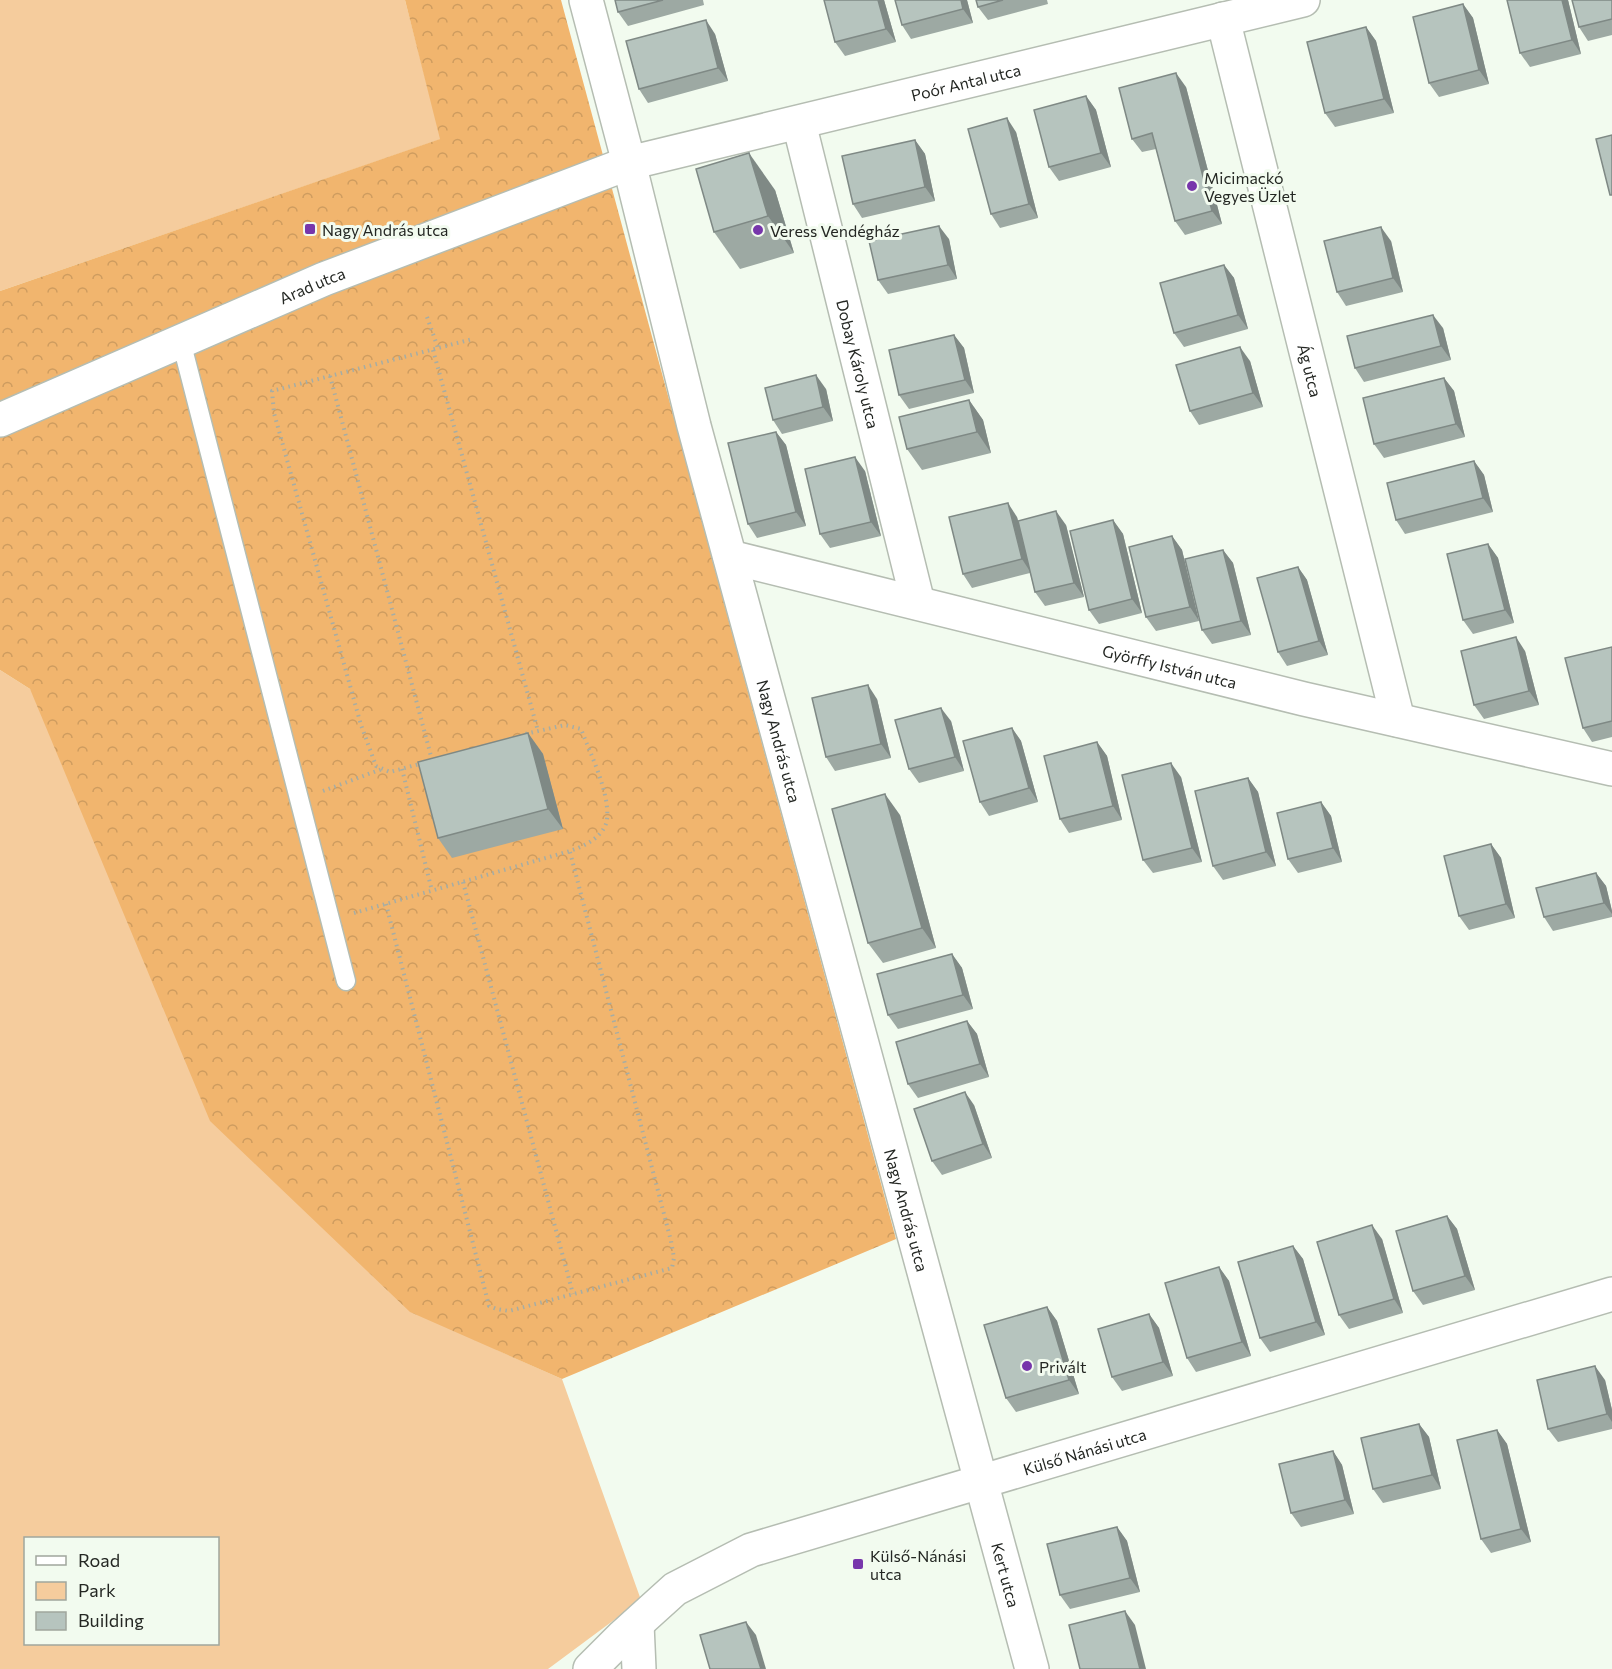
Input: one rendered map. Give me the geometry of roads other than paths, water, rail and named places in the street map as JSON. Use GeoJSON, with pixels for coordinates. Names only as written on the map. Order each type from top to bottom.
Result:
{"type":"FeatureCollection","features":[{"type":"Feature","properties":{"kind":"street","name":"Nagy András utca"},"geometry":{"type":"LineString","coordinates":[[586,0],[694,426],[981,1482]]}},
{"type":"Feature","properties":{"kind":"street","name":"Poór Antal utca"},"geometry":{"type":"LineString","coordinates":[[629,163],[1303,0]]}},
{"type":"Feature","properties":{"kind":"street","name":"Ág utca"},"geometry":{"type":"LineString","coordinates":[[1223,19],[1398,720]]}},
{"type":"Feature","properties":{"kind":"street","name":"Dobay Károly utca"},"geometry":{"type":"LineString","coordinates":[[799,123],[918,603]]}},
{"type":"Feature","properties":{"kind":"street","name":"Arad utca"},"geometry":{"type":"LineString","coordinates":[[0,420],[324,279],[629,163]]}},
{"type":"Feature","properties":{"kind":"street","name":"Györffy István utca"},"geometry":{"type":"LineString","coordinates":[[730,557],[1304,699],[1612,768]]}},
{"type":"Feature","properties":{"kind":"street","name":"Külső Nánási utca"},"geometry":{"type":"LineString","coordinates":[[590,1669],[675,1589],[751,1550],[1612,1294]]}},
{"type":"Feature","properties":{"kind":"street","name":"Kert utca"},"geometry":{"type":"LineString","coordinates":[[981,1482],[1032,1669]]}},
{"type":"Feature","properties":{"kind":"street"},"geometry":{"type":"LineString","coordinates":[[637,1624],[639,1669]]}},
{"type":"Feature","properties":{"kind":"lane"},"geometry":{"type":"LineString","coordinates":[[181,341],[346,981]]}},
{"type":"Feature","properties":{"kind":"place","name":"Micimackó Vegyes Üzlet"},"geometry":{"type":"Point","coordinates":[1192,186]}},
{"type":"Feature","properties":{"kind":"place","name":"Nagy András utca"},"geometry":{"type":"Point","coordinates":[310,229]}},
{"type":"Feature","properties":{"kind":"place","name":"Veress Vendégház"},"geometry":{"type":"Point","coordinates":[758,230]}},
{"type":"Feature","properties":{"kind":"place","name":"Privált"},"geometry":{"type":"Point","coordinates":[1027,1366]}},
{"type":"Feature","properties":{"kind":"place","name":"Külső-Nánási utca"},"geometry":{"type":"Point","coordinates":[858,1564]}}]}
